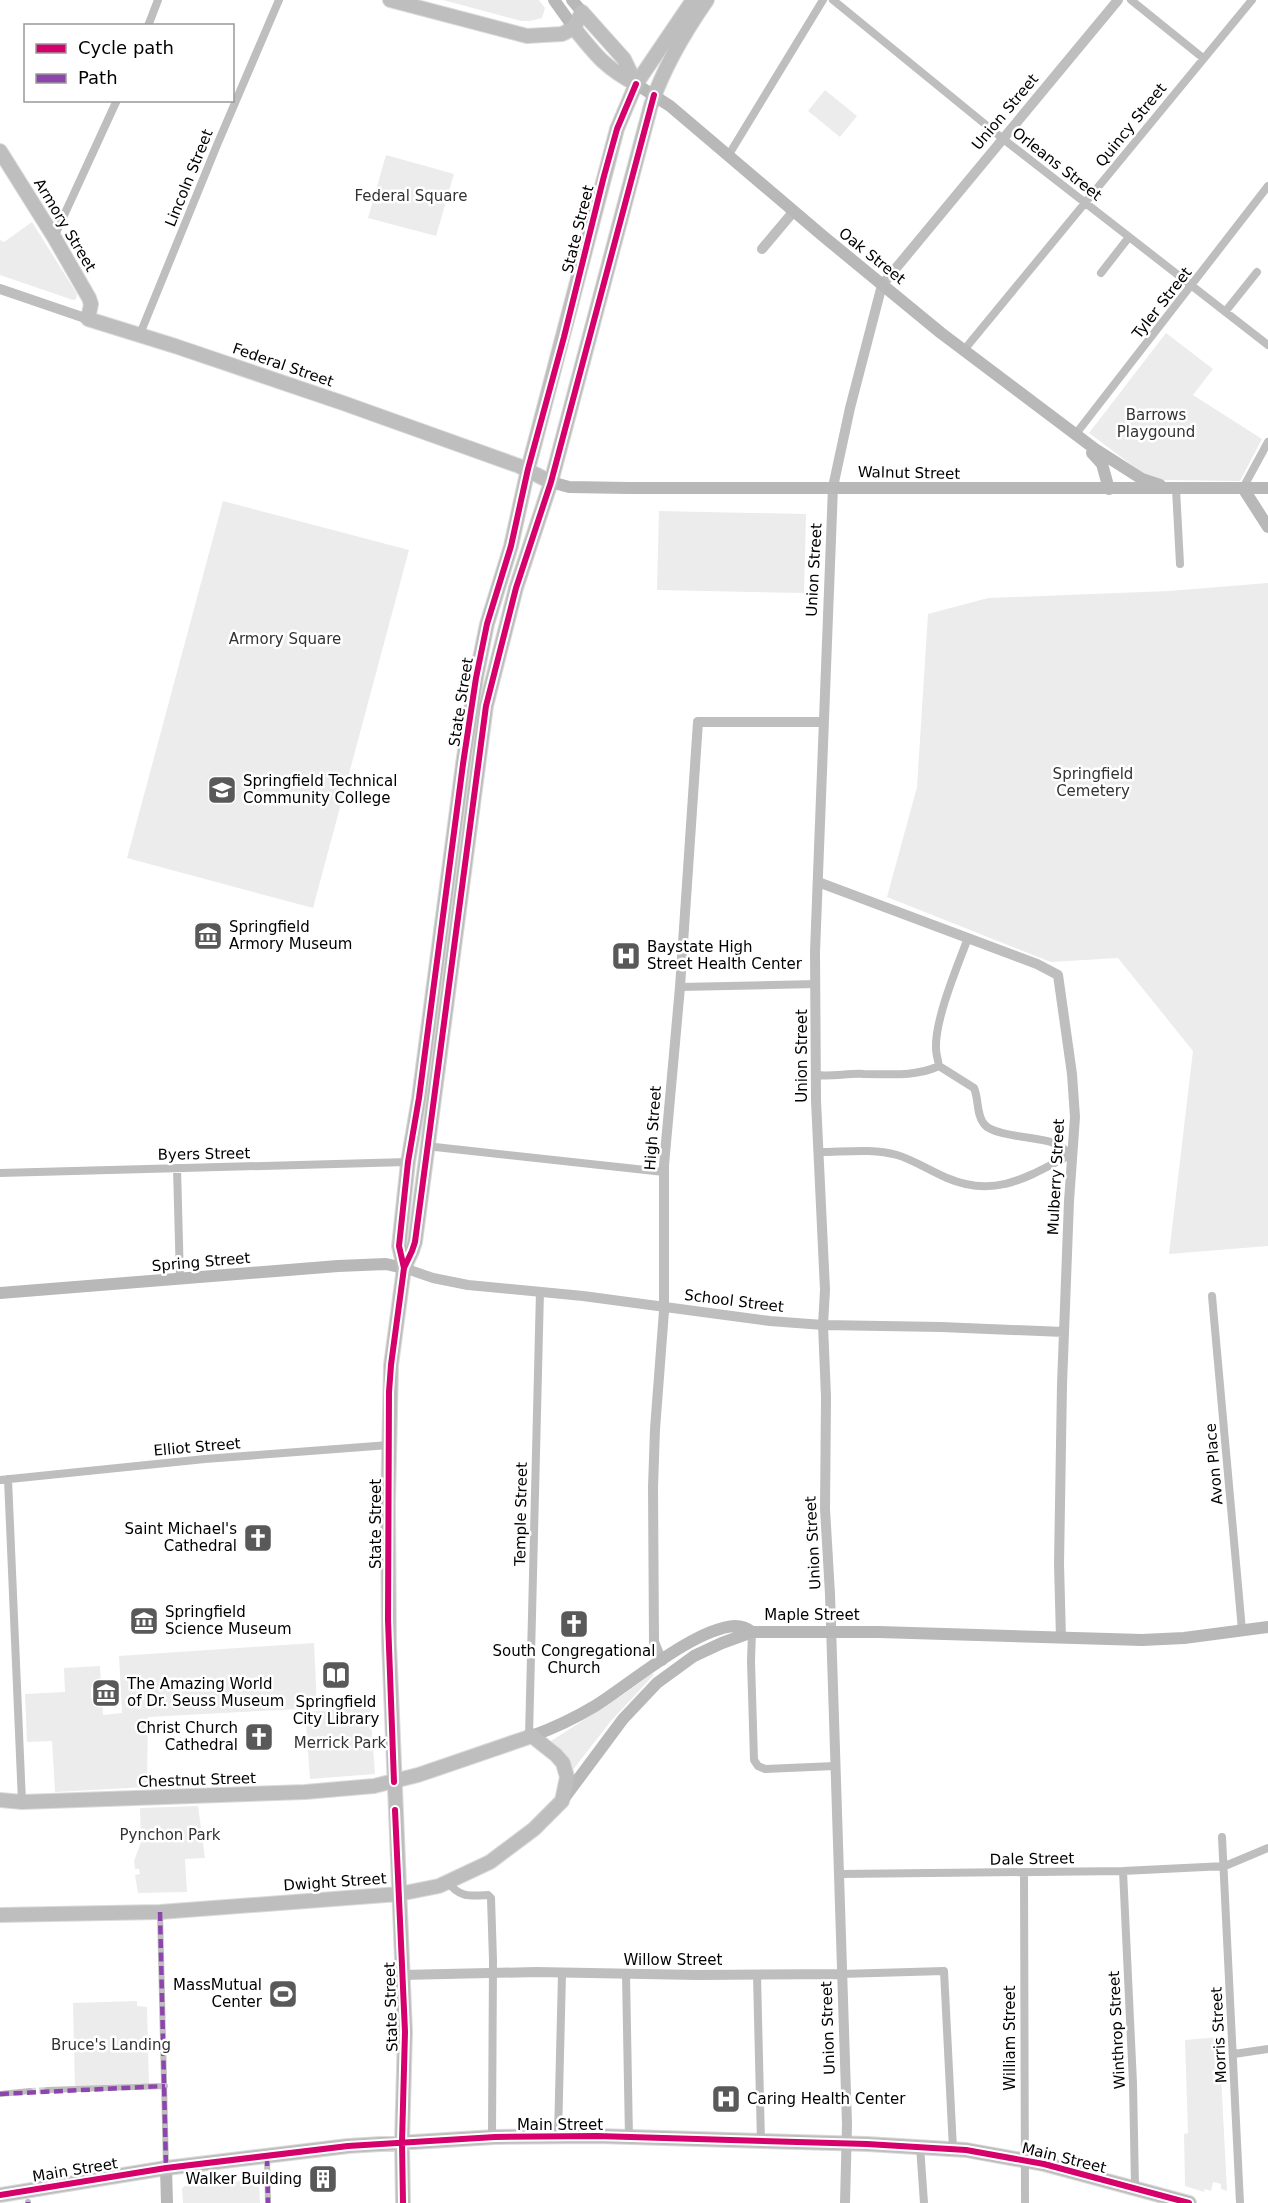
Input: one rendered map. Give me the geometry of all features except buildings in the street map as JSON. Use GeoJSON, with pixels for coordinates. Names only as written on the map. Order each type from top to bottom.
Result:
{"type":"FeatureCollection","features":[{"type":"Feature","properties":{"kind":"main road"},"geometry":{"type":"LineString","coordinates":[[390,0],[527,36],[562,34],[574,28],[584,6]]}},
{"type":"Feature","properties":{"kind":"main road"},"geometry":{"type":"LineString","coordinates":[[554,0],[599,60],[615,73],[636,84]]}},
{"type":"Feature","properties":{"kind":"main road"},"geometry":{"type":"LineString","coordinates":[[572,0],[584,6],[624,59],[636,84]]}},
{"type":"Feature","properties":{"kind":"main road","name":"State Street"},"geometry":{"type":"LineString","coordinates":[[404,1268],[399,1246],[408,1162],[419,1098],[463,764],[487,624],[511,546],[528,469],[617,129],[636,84],[693,0]]}},
{"type":"Feature","properties":{"kind":"main road","name":"State Street"},"geometry":{"type":"LineString","coordinates":[[403,2203],[405,2032],[388,1610],[391,1365],[404,1268],[415,1242],[486,706],[531,539],[551,482],[654,95],[678,45],[707,0]]}},
{"type":"Feature","properties":{"kind":"main road","name":"Oak Street"},"geometry":{"type":"LineString","coordinates":[[636,84],[670,106],[882,285],[1075,435],[1142,479],[1176,489]]}},
{"type":"Feature","properties":{"kind":"main road","name":"Armory Street"},"geometry":{"type":"LineString","coordinates":[[0,151],[54,237],[91,302],[88,320]]}},
{"type":"Feature","properties":{"kind":"main road"},"geometry":{"type":"LineString","coordinates":[[576,289],[600,294]]}},
{"type":"Feature","properties":{"kind":"main road","name":"Federal Street"},"geometry":{"type":"LineString","coordinates":[[88,320],[140,334],[343,403],[528,469],[551,482]]}},
{"type":"Feature","properties":{"kind":"main road","name":"Oak Street"},"geometry":{"type":"LineString","coordinates":[[1075,435],[1102,464],[1109,489]]}},
{"type":"Feature","properties":{"kind":"main road","name":"Walnut Street"},"geometry":{"type":"LineString","coordinates":[[551,482],[581,488],[1268,488]]}},
{"type":"Feature","properties":{"kind":"main road"},"geometry":{"type":"LineString","coordinates":[[1243,488],[1268,526]]}},
{"type":"Feature","properties":{"kind":"main road"},"geometry":{"type":"LineString","coordinates":[[487,624],[506,629]]}},
{"type":"Feature","properties":{"kind":"main road","name":"Spring Street"},"geometry":{"type":"LineString","coordinates":[[0,1293],[350,1265],[386,1264],[404,1268]]}},
{"type":"Feature","properties":{"kind":"main road","name":"Maple Street"},"geometry":{"type":"LineString","coordinates":[[394,1782],[531,1737],[585,1712],[697,1640],[718,1630],[737,1626],[745,1627],[752,1632],[879,1632],[1158,1640],[1268,1627]]}},
{"type":"Feature","properties":{"kind":"main road","name":"Dwight Street"},"geometry":{"type":"LineString","coordinates":[[0,1915],[160,1912],[399,1894],[448,1882],[500,1856],[534,1829],[562,1801],[632,1709],[657,1683],[694,1656],[752,1632]]}},
{"type":"Feature","properties":{"kind":"main road"},"geometry":{"type":"LineString","coordinates":[[531,1737],[563,1763],[567,1777],[562,1801]]}},
{"type":"Feature","properties":{"kind":"main road","name":"Chestnut Street"},"geometry":{"type":"LineString","coordinates":[[0,1800],[22,1802],[305,1792],[394,1782]]}},
{"type":"Feature","properties":{"kind":"main road","name":"Main Street"},"geometry":{"type":"LineString","coordinates":[[0,2195],[54,2184],[166,2168],[348,2146],[492,2137],[558,2136],[920,2146],[953,2149],[1024,2159],[1184,2202]]}},
{"type":"Feature","properties":{"kind":"main road"},"geometry":{"type":"LineString","coordinates":[[166,2168],[167,2203]]}},
{"type":"Feature","properties":{"kind":"street"},"geometry":{"type":"LineString","coordinates":[[149,24],[158,0]]}},
{"type":"Feature","properties":{"kind":"street","name":"Lincoln Street"},"geometry":{"type":"LineString","coordinates":[[140,334],[216,146],[279,0]]}},
{"type":"Feature","properties":{"kind":"street"},"geometry":{"type":"LineString","coordinates":[[728,156],[823,0]]}},
{"type":"Feature","properties":{"kind":"street","name":"Orleans Street"},"geometry":{"type":"LineString","coordinates":[[833,0],[1002,138],[1268,345]]}},
{"type":"Feature","properties":{"kind":"street","name":"Union Street"},"geometry":{"type":"LineString","coordinates":[[845,2203],[847,2124],[840,1874],[825,1509],[826,1397],[823,1325],[825,1290],[816,1076],[818,882],[833,487],[850,408],[882,285],[1118,0]]}},
{"type":"Feature","properties":{"kind":"street"},"geometry":{"type":"LineString","coordinates":[[1131,0],[1203,58]]}},
{"type":"Feature","properties":{"kind":"street","name":"Quincy Street"},"geometry":{"type":"LineString","coordinates":[[964,350],[1252,0]]}},
{"type":"Feature","properties":{"kind":"street"},"geometry":{"type":"LineString","coordinates":[[54,237],[116,102]]}},
{"type":"Feature","properties":{"kind":"street","name":"Tyler Street"},"geometry":{"type":"LineString","coordinates":[[1075,435],[1268,186]]}},
{"type":"Feature","properties":{"kind":"street"},"geometry":{"type":"LineString","coordinates":[[762,249],[794,212]]}},
{"type":"Feature","properties":{"kind":"street"},"geometry":{"type":"LineString","coordinates":[[1101,273],[1129,237]]}},
{"type":"Feature","properties":{"kind":"street"},"geometry":{"type":"LineString","coordinates":[[1226,312],[1257,272]]}},
{"type":"Feature","properties":{"kind":"street","name":"Federal Street"},"geometry":{"type":"LineString","coordinates":[[0,290],[88,320]]}},
{"type":"Feature","properties":{"kind":"street"},"geometry":{"type":"LineString","coordinates":[[1243,488],[1268,442]]}},
{"type":"Feature","properties":{"kind":"street"},"geometry":{"type":"LineString","coordinates":[[1176,489],[1180,564]]}},
{"type":"Feature","properties":{"kind":"street","name":"High Street"},"geometry":{"type":"LineString","coordinates":[[662,1661],[654,1642],[653,1505],[655,1429],[663,1307],[664,1172],[680,987],[698,722],[823,722]]}},
{"type":"Feature","properties":{"kind":"street","name":"Mulberry Street"},"geometry":{"type":"LineString","coordinates":[[818,882],[1037,964],[1058,975],[1074,1095],[1064,1332],[1059,1564],[1060,1638]]}},
{"type":"Feature","properties":{"kind":"street"},"geometry":{"type":"LineString","coordinates":[[968,938],[950,986],[937,1032],[936,1051],[939,1066],[974,1088],[981,1120],[990,1129],[1054,1143],[1072,1154]]}},
{"type":"Feature","properties":{"kind":"street"},"geometry":{"type":"LineString","coordinates":[[680,987],[816,984]]}},
{"type":"Feature","properties":{"kind":"street"},"geometry":{"type":"LineString","coordinates":[[816,1076],[862,1074],[899,1076],[929,1071],[939,1066]]}},
{"type":"Feature","properties":{"kind":"street"},"geometry":{"type":"LineString","coordinates":[[426,1146],[664,1172]]}},
{"type":"Feature","properties":{"kind":"street"},"geometry":{"type":"LineString","coordinates":[[819,1152],[870,1151],[896,1154],[958,1183],[980,1187],[1017,1182],[1072,1154]]}},
{"type":"Feature","properties":{"kind":"street","name":"Byers Street"},"geometry":{"type":"LineString","coordinates":[[0,1173],[408,1162]]}},
{"type":"Feature","properties":{"kind":"street"},"geometry":{"type":"LineString","coordinates":[[177,1168],[180,1280]]}},
{"type":"Feature","properties":{"kind":"street","name":"School Street"},"geometry":{"type":"LineString","coordinates":[[404,1268],[434,1278],[468,1285],[540,1291],[770,1321],[823,1325],[1064,1332]]}},
{"type":"Feature","properties":{"kind":"street","name":"Temple Street"},"geometry":{"type":"LineString","coordinates":[[531,1737],[540,1291]]}},
{"type":"Feature","properties":{"kind":"street","name":"Avon Place"},"geometry":{"type":"LineString","coordinates":[[1212,1296],[1242,1630]]}},
{"type":"Feature","properties":{"kind":"street","name":"Elliot Street"},"geometry":{"type":"LineString","coordinates":[[4,1480],[205,1459],[389,1445]]}},
{"type":"Feature","properties":{"kind":"street"},"geometry":{"type":"LineString","coordinates":[[4,1480],[22,1802]]}},
{"type":"Feature","properties":{"kind":"street"},"geometry":{"type":"LineString","coordinates":[[752,1632],[754,1760],[758,1766],[765,1769],[785,1770],[835,1766]]}},
{"type":"Feature","properties":{"kind":"street","name":"Morris Street"},"geometry":{"type":"LineString","coordinates":[[1222,1837],[1240,2203]]}},
{"type":"Feature","properties":{"kind":"street"},"geometry":{"type":"LineString","coordinates":[[1225,1866],[1268,1848]]}},
{"type":"Feature","properties":{"kind":"street","name":"Dale Street"},"geometry":{"type":"LineString","coordinates":[[840,1874],[1123,1871],[1225,1866]]}},
{"type":"Feature","properties":{"kind":"street","name":"Winthrop Street"},"geometry":{"type":"LineString","coordinates":[[1123,1871],[1133,2072],[1135,2187]]}},
{"type":"Feature","properties":{"kind":"street","name":"William Street"},"geometry":{"type":"LineString","coordinates":[[1023,1872],[1025,2203]]}},
{"type":"Feature","properties":{"kind":"street"},"geometry":{"type":"LineString","coordinates":[[448,1882],[455,1891],[461,1894],[488,1895],[491,1898],[492,2137]]}},
{"type":"Feature","properties":{"kind":"street"},"geometry":{"type":"LineString","coordinates":[[160,1912],[166,2168]]}},
{"type":"Feature","properties":{"kind":"street","name":"Willow Street"},"geometry":{"type":"LineString","coordinates":[[402,1975],[493,1973],[753,1975],[944,1971],[953,2149]]}},
{"type":"Feature","properties":{"kind":"street"},"geometry":{"type":"LineString","coordinates":[[558,2136],[562,1974]]}},
{"type":"Feature","properties":{"kind":"street"},"geometry":{"type":"LineString","coordinates":[[626,1975],[629,2138]]}},
{"type":"Feature","properties":{"kind":"street"},"geometry":{"type":"LineString","coordinates":[[753,1975],[761,2142]]}},
{"type":"Feature","properties":{"kind":"street"},"geometry":{"type":"LineString","coordinates":[[1234,2054],[1268,2049]]}},
{"type":"Feature","properties":{"kind":"street"},"geometry":{"type":"LineString","coordinates":[[47,2090],[165,2086]]}},
{"type":"Feature","properties":{"kind":"street"},"geometry":{"type":"LineString","coordinates":[[0,2094],[30,2091]]}},
{"type":"Feature","properties":{"kind":"street"},"geometry":{"type":"LineString","coordinates":[[920,2146],[924,2203]]}},
{"type":"Feature","properties":{"kind":"street"},"geometry":{"type":"LineString","coordinates":[[267,2157],[268,2203]]}},
{"type":"Feature","properties":{"kind":"green space"},"geometry":{"type":"Polygon","coordinates":[[[443,0],[539,0],[545,8],[542,18],[521,21],[443,0]]]}},
{"type":"Feature","properties":{"kind":"green space"},"geometry":{"type":"Polygon","coordinates":[[[825,90],[857,116],[840,137],[808,111],[825,90]]]}},
{"type":"Feature","properties":{"kind":"green space","name":"Federal Square"},"geometry":{"type":"Polygon","coordinates":[[[386,155],[454,174],[436,236],[368,218],[386,155]]]}},
{"type":"Feature","properties":{"kind":"green space"},"geometry":{"type":"Polygon","coordinates":[[[32,222],[77,294],[76,299],[73,300],[0,275],[0,240],[4,242],[32,222]]]}},
{"type":"Feature","properties":{"kind":"green space","name":"Barrows Playgound"},"geometry":{"type":"Polygon","coordinates":[[[1166,333],[1213,369],[1193,395],[1262,439],[1240,481],[1161,480],[1145,475],[1089,433],[1166,333]]]}},
{"type":"Feature","properties":{"kind":"green space","name":"Armory Square"},"geometry":{"type":"Polygon","coordinates":[[[223,501],[409,550],[313,908],[127,858],[223,501]]]}},
{"type":"Feature","properties":{"kind":"green space"},"geometry":{"type":"Polygon","coordinates":[[[659,511],[806,514],[804,593],[657,590],[659,511]]]}},
{"type":"Feature","properties":{"kind":"green space","name":"Springfield Cemetery"},"geometry":{"type":"Polygon","coordinates":[[[1268,583],[1268,1246],[1169,1254],[1193,1051],[1118,958],[1051,962],[887,897],[917,787],[928,614],[988,598],[1169,591],[1268,583]]]}},
{"type":"Feature","properties":{"kind":"green space"},"geometry":{"type":"Polygon","coordinates":[[[314,1643],[317,1708],[148,1717],[147,1787],[55,1792],[52,1741],[27,1742],[25,1694],[65,1692],[64,1668],[100,1666],[101,1686],[91,1687],[91,1698],[102,1698],[103,1715],[122,1713],[119,1656],[314,1643]]]}},
{"type":"Feature","properties":{"kind":"green space"},"geometry":{"type":"Polygon","coordinates":[[[654,1674],[610,1722],[572,1771],[551,1741],[654,1674]]]}},
{"type":"Feature","properties":{"kind":"green space","name":"Merrick Park"},"geometry":{"type":"Polygon","coordinates":[[[370,1707],[375,1774],[310,1779],[305,1712],[370,1707]]]}},
{"type":"Feature","properties":{"kind":"green space","name":"Pynchon Park"},"geometry":{"type":"Polygon","coordinates":[[[198,1806],[205,1858],[185,1859],[187,1892],[138,1893],[135,1875],[140,1874],[139,1869],[135,1869],[134,1861],[141,1842],[140,1808],[198,1806]]]}},
{"type":"Feature","properties":{"kind":"green space","name":"Bruce's Landing"},"geometry":{"type":"Polygon","coordinates":[[[137,2001],[137,2006],[147,2007],[149,2086],[75,2089],[73,2003],[137,2001]]]}},
{"type":"Feature","properties":{"kind":"green space"},"geometry":{"type":"Polygon","coordinates":[[[1219,2037],[1227,2191],[1221,2189],[1221,2184],[1213,2182],[1211,2191],[1205,2189],[1204,2192],[1185,2186],[1184,2134],[1188,2133],[1185,2040],[1219,2037]]]}},
{"type":"Feature","properties":{"kind":"green space"},"geometry":{"type":"Polygon","coordinates":[[[255,2177],[259,2181],[260,2203],[183,2203],[182,2189],[184,2186],[232,2183],[255,2177]]]}},
{"type":"Feature","properties":{"kind":"tunnel"},"geometry":{"type":"LineString","coordinates":[[30,2091],[47,2090]]}},
{"type":"Feature","properties":{"kind":"marked path"},"geometry":{"type":"LineString","coordinates":[[160,1912],[166,2168]]}},
{"type":"Feature","properties":{"kind":"marked path"},"geometry":{"type":"LineString","coordinates":[[0,2094],[165,2086]]}},
{"type":"Feature","properties":{"kind":"marked path"},"geometry":{"type":"LineString","coordinates":[[267,2157],[268,2203]]}},
{"type":"Feature","properties":{"kind":"cycle path"},"geometry":{"type":"LineString","coordinates":[[404,1268],[399,1246],[408,1162],[419,1098],[476,678],[487,624],[511,546],[528,469],[604,176],[617,129],[636,84]]}},
{"type":"Feature","properties":{"kind":"cycle path"},"geometry":{"type":"LineString","coordinates":[[394,1782],[388,1620],[391,1365],[404,1268],[415,1242],[486,706],[516,588],[551,482],[654,95]]}},
{"type":"Feature","properties":{"kind":"cycle path"},"geometry":{"type":"LineString","coordinates":[[395,1810],[405,2032],[403,2203]]}},
{"type":"Feature","properties":{"kind":"cycle path"},"geometry":{"type":"LineString","coordinates":[[0,2195],[166,2168],[348,2146],[495,2137],[597,2136],[867,2144],[966,2150],[1044,2164],[1189,2203]]}},
{"type":"Feature","properties":{"kind":"place","name":"Springfield Technical Community College"},"geometry":{"type":"Point","coordinates":[222,790]}},
{"type":"Feature","properties":{"kind":"place","name":"Springfield Armory Museum"},"geometry":{"type":"Point","coordinates":[208,936]}},
{"type":"Feature","properties":{"kind":"place","name":"Baystate High Street Health Center"},"geometry":{"type":"Point","coordinates":[626,956]}},
{"type":"Feature","properties":{"kind":"place","name":"Saint Michael's Cathedral"},"geometry":{"type":"Point","coordinates":[258,1538]}},
{"type":"Feature","properties":{"kind":"place","name":"Springfield Science Museum"},"geometry":{"type":"Point","coordinates":[144,1621]}},
{"type":"Feature","properties":{"kind":"place","name":"South Congregational Church"},"geometry":{"type":"Point","coordinates":[574,1624]}},
{"type":"Feature","properties":{"kind":"place","name":"Springfield City Library"},"geometry":{"type":"Point","coordinates":[336,1675]}},
{"type":"Feature","properties":{"kind":"place","name":"The Amazing World of Dr. Seuss Museum"},"geometry":{"type":"Point","coordinates":[106,1693]}},
{"type":"Feature","properties":{"kind":"place","name":"Christ Church Cathedral"},"geometry":{"type":"Point","coordinates":[259,1737]}},
{"type":"Feature","properties":{"kind":"place","name":"MassMutual Center"},"geometry":{"type":"Point","coordinates":[283,1994]}},
{"type":"Feature","properties":{"kind":"place","name":"Caring Health Center"},"geometry":{"type":"Point","coordinates":[726,2099]}},
{"type":"Feature","properties":{"kind":"place","name":"Walker Building"},"geometry":{"type":"Point","coordinates":[323,2179]}}]}
